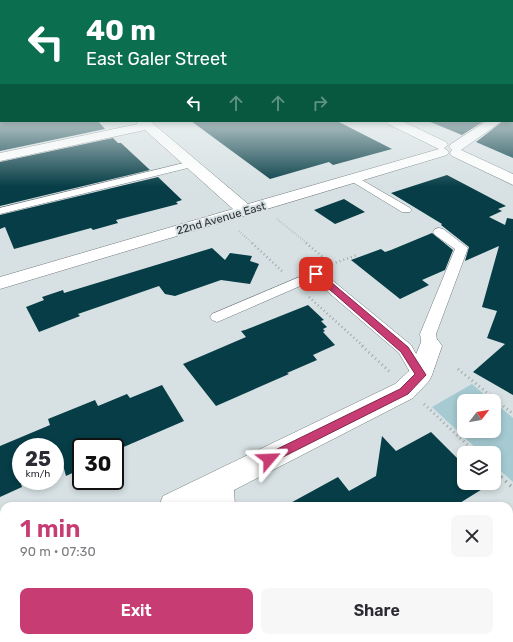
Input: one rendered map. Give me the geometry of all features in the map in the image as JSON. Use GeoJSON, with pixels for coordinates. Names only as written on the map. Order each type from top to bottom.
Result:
{"type":"FeatureCollection","features":[{"type":"Feature","properties":{"kind":"street"},"geometry":{"type":"LineString","coordinates":[[0,157],[128,128]]}},
{"type":"Feature","properties":{"kind":"street"},"geometry":{"type":"LineString","coordinates":[[150,128],[246,211]]}},
{"type":"Feature","properties":{"kind":"street"},"geometry":{"type":"LineString","coordinates":[[406,128],[513,180]]}},
{"type":"Feature","properties":{"kind":"street","name":"22nd Avenue East"},"geometry":{"type":"LineString","coordinates":[[0,283],[246,211],[449,149],[484,128]]}},
{"type":"Feature","properties":{"kind":"street"},"geometry":{"type":"LineString","coordinates":[[190,502],[219,495],[404,391],[420,387],[430,346]]}},
{"type":"Feature","properties":{"kind":"lane"},"geometry":{"type":"LineString","coordinates":[[0,211],[192,164]]}},
{"type":"Feature","properties":{"kind":"lane"},"geometry":{"type":"LineString","coordinates":[[355,178],[406,210]]}},
{"type":"Feature","properties":{"kind":"lane"},"geometry":{"type":"LineString","coordinates":[[430,346],[428,334],[462,248],[439,232]]}},
{"type":"Feature","properties":{"kind":"lane"},"geometry":{"type":"LineString","coordinates":[[217,317],[316,274],[405,349],[420,387]]}},
{"type":"Feature","properties":{"kind":"path"},"geometry":{"type":"LineString","coordinates":[[234,227],[298,281],[394,376]]}},
{"type":"Feature","properties":{"kind":"path"},"geometry":{"type":"LineString","coordinates":[[332,264],[357,255]]}},
{"type":"Feature","properties":{"kind":"path"},"geometry":{"type":"LineString","coordinates":[[458,369],[513,414]]}},
{"type":"Feature","properties":{"kind":"path"},"geometry":{"type":"LineString","coordinates":[[420,387],[470,446]]}},
{"type":"Feature","properties":{"kind":"path"},"geometry":{"type":"LineString","coordinates":[[501,477],[513,488]]}},
{"type":"Feature","properties":{"kind":"shaded area"},"geometry":{"type":"Polygon","coordinates":[[[472,384],[484,394],[457,394],[457,430],[432,407],[472,384]]]}},
{"type":"Feature","properties":{"kind":"shaded area"},"geometry":{"type":"Polygon","coordinates":[[[501,408],[513,418],[513,482],[501,471],[501,446],[474,446],[465,438],[501,438],[501,408]]]}},
{"type":"Feature","properties":{"kind":"building"},"geometry":{"type":"Polygon","coordinates":[[[0,128],[105,129],[0,151],[0,128]]]}},
{"type":"Feature","properties":{"kind":"building"},"geometry":{"type":"Polygon","coordinates":[[[200,128],[351,128],[392,149],[333,165],[329,162],[270,179],[200,128]]]}},
{"type":"Feature","properties":{"kind":"building"},"geometry":{"type":"Polygon","coordinates":[[[445,128],[473,128],[462,135],[445,128]]]}},
{"type":"Feature","properties":{"kind":"building"},"geometry":{"type":"Polygon","coordinates":[[[494,128],[513,128],[513,158],[476,142],[494,128]]]}},
{"type":"Feature","properties":{"kind":"building"},"geometry":{"type":"Polygon","coordinates":[[[113,138],[118,143],[121,143],[150,170],[0,206],[0,162],[113,138]]]}},
{"type":"Feature","properties":{"kind":"building"},"geometry":{"type":"Polygon","coordinates":[[[447,175],[506,206],[498,209],[502,211],[489,217],[505,225],[507,218],[513,219],[513,395],[473,372],[505,344],[487,338],[497,311],[482,307],[499,246],[465,261],[469,247],[441,225],[442,224],[391,193],[447,175]]]}},
{"type":"Feature","properties":{"kind":"building"},"geometry":{"type":"Polygon","coordinates":[[[158,177],[182,200],[176,202],[178,204],[116,220],[118,223],[93,230],[91,228],[14,249],[5,227],[0,229],[0,215],[158,177]]]}},
{"type":"Feature","properties":{"kind":"building"},"geometry":{"type":"Polygon","coordinates":[[[344,199],[365,212],[335,224],[314,210],[344,199]]]}},
{"type":"Feature","properties":{"kind":"building"},"geometry":{"type":"Polygon","coordinates":[[[432,233],[453,250],[445,270],[422,280],[429,285],[400,299],[351,260],[381,249],[385,252],[391,250],[432,233]]]}},
{"type":"Feature","properties":{"kind":"building"},"geometry":{"type":"Polygon","coordinates":[[[212,248],[225,260],[230,253],[252,256],[250,261],[259,264],[250,284],[221,280],[175,296],[165,294],[159,286],[78,314],[80,316],[39,332],[26,307],[44,300],[42,297],[63,290],[64,293],[212,248]]]}},
{"type":"Feature","properties":{"kind":"building"},"geometry":{"type":"Polygon","coordinates":[[[308,305],[324,320],[321,321],[327,327],[323,329],[325,331],[323,332],[335,345],[313,355],[317,360],[287,373],[289,374],[216,406],[183,364],[246,337],[241,331],[308,305]]]}},
{"type":"Feature","properties":{"kind":"building"},"geometry":{"type":"Polygon","coordinates":[[[162,385],[184,421],[124,447],[124,438],[72,438],[72,473],[66,476],[64,469],[64,438],[19,438],[50,425],[48,419],[95,400],[98,406],[127,394],[130,398],[162,385]]]}},
{"type":"Feature","properties":{"kind":"building"},"geometry":{"type":"Polygon","coordinates":[[[431,432],[457,458],[457,490],[481,490],[461,502],[292,502],[338,477],[349,491],[376,476],[382,436],[396,451],[431,432]]]}},
{"type":"Feature","properties":{"kind":"building"},"geometry":{"type":"Polygon","coordinates":[[[12,441],[12,490],[15,490],[0,497],[0,446],[12,441]]]}},
{"type":"Feature","properties":{"kind":"route"},"geometry":{"type":"LineString","coordinates":[[269,459],[404,391],[420,375],[405,349],[316,274]]}}]}
